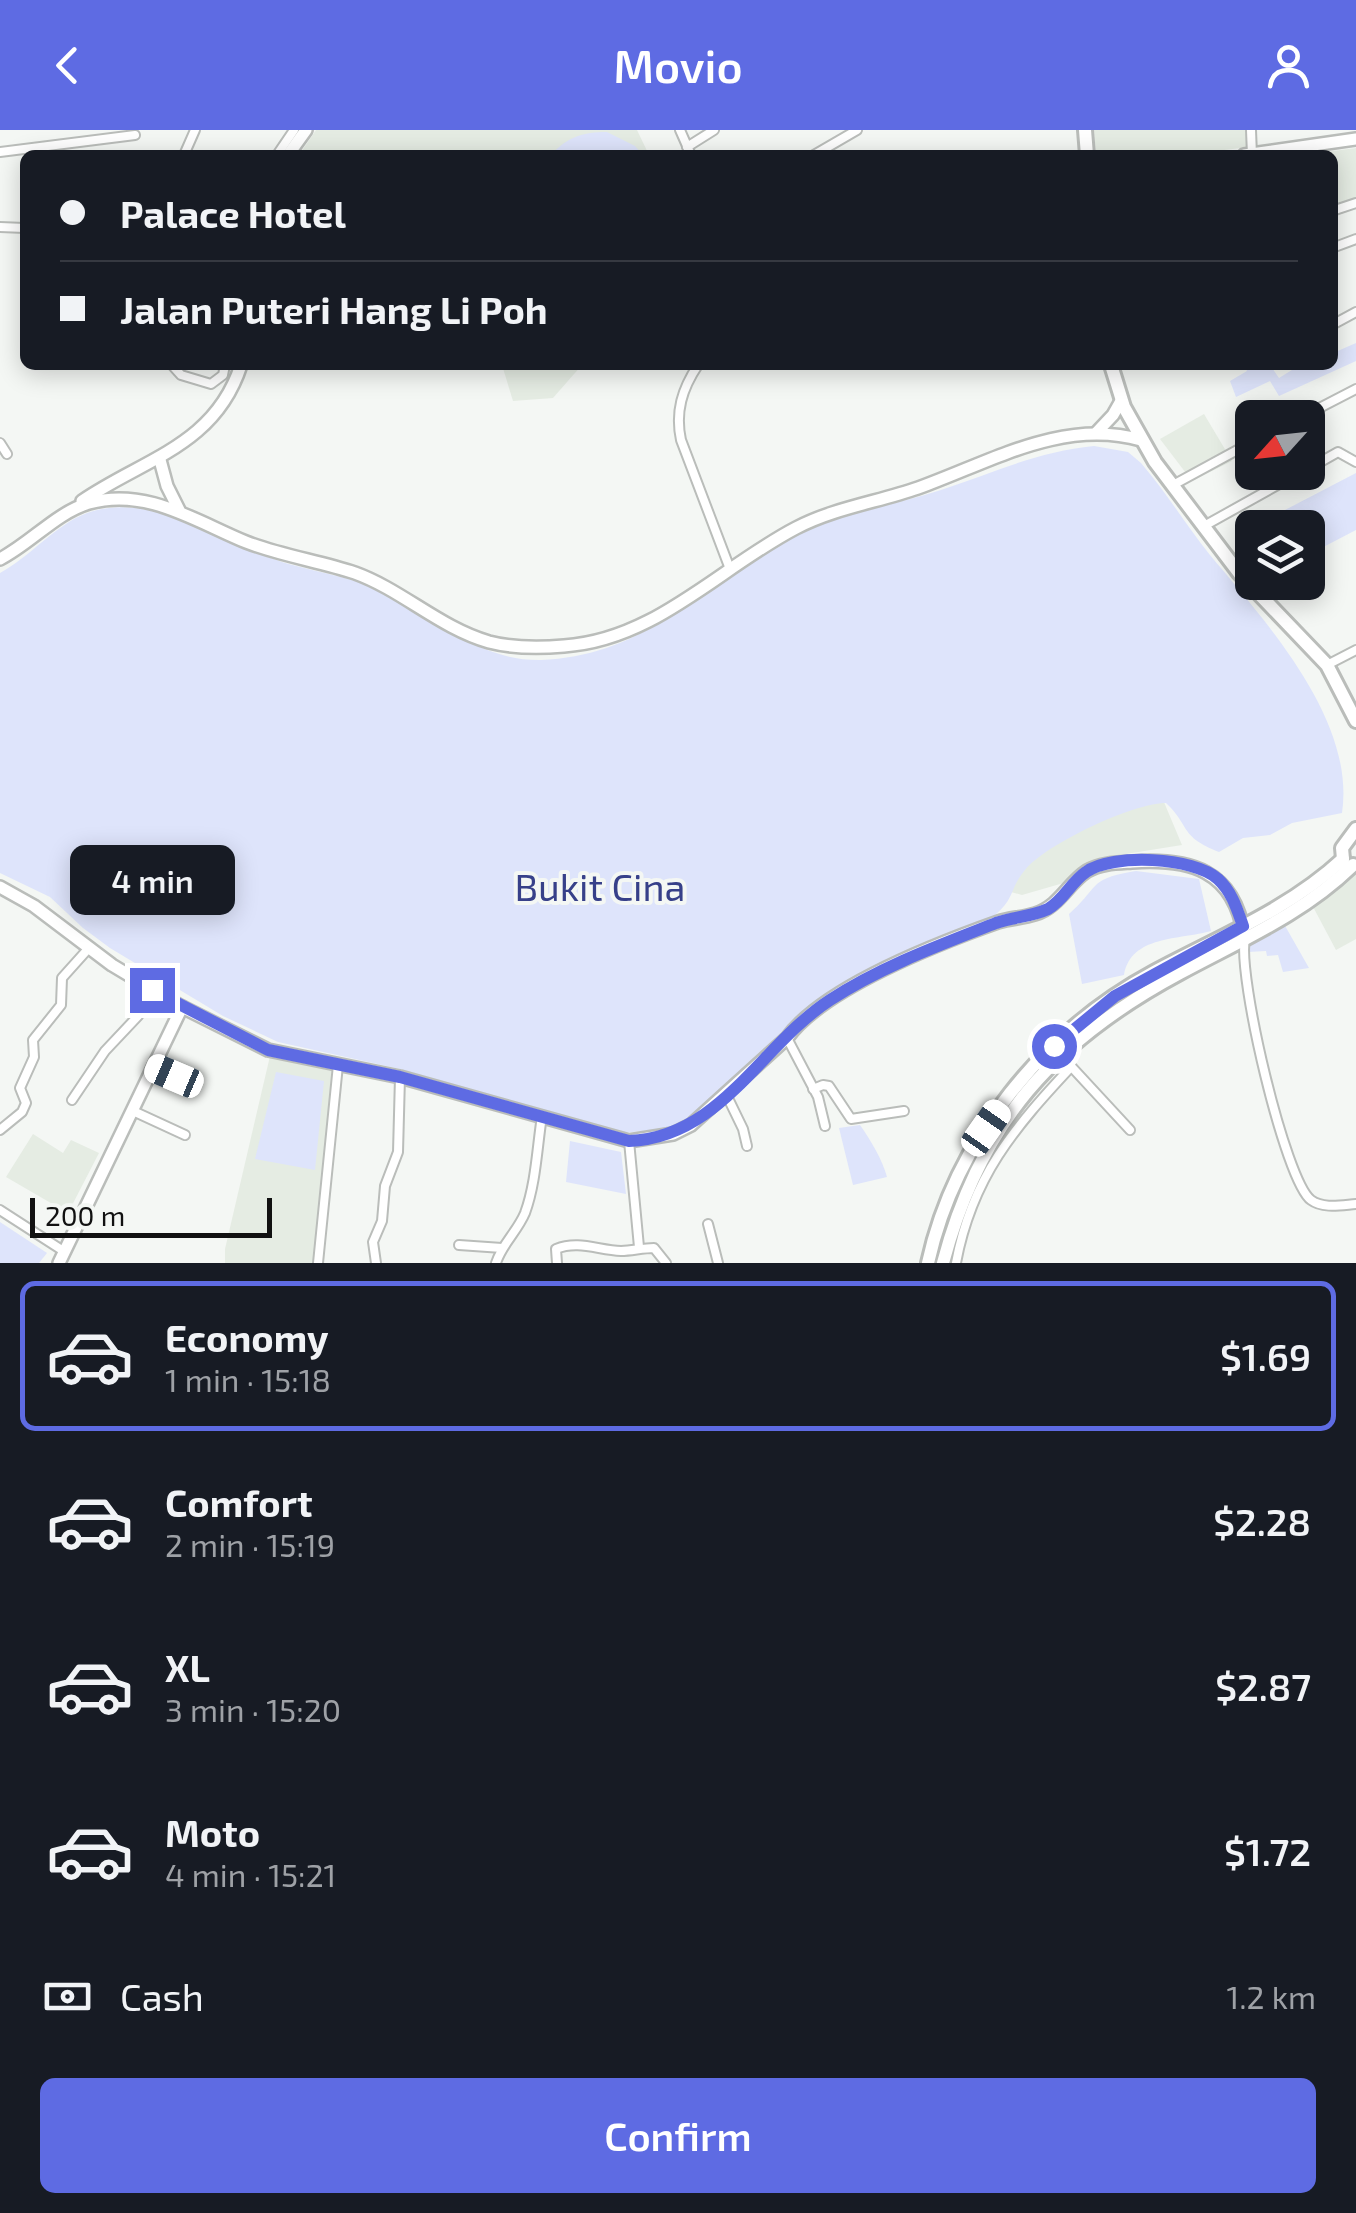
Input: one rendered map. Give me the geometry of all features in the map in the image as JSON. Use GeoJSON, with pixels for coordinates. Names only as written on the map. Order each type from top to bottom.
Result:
{"type":"FeatureCollection","features":[{"type":"Feature","properties":{"kind":"main road"},"geometry":{"type":"LineString","coordinates":[[1112,370],[1121,401],[1141,440],[1253,589],[1326,664],[1356,720]]}},
{"type":"Feature","properties":{"kind":"main road"},"geometry":{"type":"LineString","coordinates":[[943,1263],[958,1210],[983,1153],[1024,1096],[1062,1056],[1117,1010],[1244,932],[1306,904],[1351,855],[1356,828]]}},
{"type":"Feature","properties":{"kind":"main road"},"geometry":{"type":"LineString","coordinates":[[1244,932],[1351,855]]}},
{"type":"Feature","properties":{"kind":"main road"},"geometry":{"type":"LineString","coordinates":[[928,1263],[948,1195],[972,1147],[1031,1068],[1062,1056]]}},
{"type":"Feature","properties":{"kind":"street"},"geometry":{"type":"LineString","coordinates":[[690,150],[714,130]]}},
{"type":"Feature","properties":{"kind":"street"},"geometry":{"type":"LineString","coordinates":[[823,150],[857,130]]}},
{"type":"Feature","properties":{"kind":"street"},"geometry":{"type":"LineString","coordinates":[[0,152],[135,135]]}},
{"type":"Feature","properties":{"kind":"street"},"geometry":{"type":"LineString","coordinates":[[1280,150],[1356,139]]}},
{"type":"Feature","properties":{"kind":"street"},"geometry":{"type":"LineString","coordinates":[[94,150],[95,140]]}},
{"type":"Feature","properties":{"kind":"street"},"geometry":{"type":"LineString","coordinates":[[177,370],[211,384],[224,375],[224,370]]}},
{"type":"Feature","properties":{"kind":"street"},"geometry":{"type":"LineString","coordinates":[[0,559],[107,484],[160,460],[200,430],[222,405],[239,370]]}},
{"type":"Feature","properties":{"kind":"street"},"geometry":{"type":"LineString","coordinates":[[696,370],[679,406],[678,422],[684,450],[730,568]]}},
{"type":"Feature","properties":{"kind":"street"},"geometry":{"type":"LineString","coordinates":[[1325,405],[1356,389]]}},
{"type":"Feature","properties":{"kind":"street"},"geometry":{"type":"LineString","coordinates":[[1097,432],[1114,415],[1121,401]]}},
{"type":"Feature","properties":{"kind":"street"},"geometry":{"type":"LineString","coordinates":[[71,510],[115,499],[179,510],[284,556],[356,574],[491,643],[528,647],[577,645],[656,619],[730,568],[815,519],[918,488],[1046,440],[1097,432],[1141,440]]}},
{"type":"Feature","properties":{"kind":"street"},"geometry":{"type":"LineString","coordinates":[[0,443],[7,454]]}},
{"type":"Feature","properties":{"kind":"street"},"geometry":{"type":"LineString","coordinates":[[1172,484],[1235,451]]}},
{"type":"Feature","properties":{"kind":"street"},"geometry":{"type":"LineString","coordinates":[[1325,459],[1338,452],[1356,462]]}},
{"type":"Feature","properties":{"kind":"street"},"geometry":{"type":"LineString","coordinates":[[160,460],[179,510]]}},
{"type":"Feature","properties":{"kind":"street"},"geometry":{"type":"LineString","coordinates":[[1204,527],[1269,490]]}},
{"type":"Feature","properties":{"kind":"street"},"geometry":{"type":"LineString","coordinates":[[1326,664],[1352,652]]}},
{"type":"Feature","properties":{"kind":"street"},"geometry":{"type":"LineString","coordinates":[[0,887],[34,906],[88,949],[152,990],[268,1050],[400,1077],[629,1141],[682,1130],[727,1096],[798,1023],[846,991],[943,944],[1048,908],[1085,872],[1107,864],[1157,861],[1192,866],[1216,878],[1234,901],[1244,932],[1242,958],[1250,1018],[1278,1119],[1309,1198],[1321,1205],[1356,1204]]}},
{"type":"Feature","properties":{"kind":"street"},"geometry":{"type":"LineString","coordinates":[[1234,901],[1261,917]]}},
{"type":"Feature","properties":{"kind":"street"},"geometry":{"type":"LineString","coordinates":[[0,1130],[22,1112],[26,1102],[20,1088],[34,1057],[33,1040],[61,1005],[62,978],[88,949]]}},
{"type":"Feature","properties":{"kind":"street"},"geometry":{"type":"LineString","coordinates":[[72,1100],[105,1050],[138,1016],[152,990]]}},
{"type":"Feature","properties":{"kind":"street"},"geometry":{"type":"LineString","coordinates":[[0,1210],[62,1258],[182,1007]]}},
{"type":"Feature","properties":{"kind":"street"},"geometry":{"type":"LineString","coordinates":[[787,1038],[821,1105],[825,1126]]}},
{"type":"Feature","properties":{"kind":"street"},"geometry":{"type":"LineString","coordinates":[[956,1263],[986,1173],[1062,1056],[1130,1130]]}},
{"type":"Feature","properties":{"kind":"street"},"geometry":{"type":"LineString","coordinates":[[318,1263],[338,1065]]}},
{"type":"Feature","properties":{"kind":"street"},"geometry":{"type":"LineString","coordinates":[[154,1068],[196,1085]]}},
{"type":"Feature","properties":{"kind":"street"},"geometry":{"type":"LineString","coordinates":[[376,1263],[373,1242],[382,1221],[385,1186],[398,1152],[400,1077]]}},
{"type":"Feature","properties":{"kind":"street"},"geometry":{"type":"LineString","coordinates":[[813,1089],[829,1086],[852,1119],[904,1111]]}},
{"type":"Feature","properties":{"kind":"street"},"geometry":{"type":"LineString","coordinates":[[727,1096],[743,1128],[746,1146]]}},
{"type":"Feature","properties":{"kind":"street"},"geometry":{"type":"LineString","coordinates":[[133,1111],[185,1135]]}},
{"type":"Feature","properties":{"kind":"street"},"geometry":{"type":"LineString","coordinates":[[496,1263],[528,1204],[542,1116]]}},
{"type":"Feature","properties":{"kind":"street"},"geometry":{"type":"LineString","coordinates":[[629,1141],[638,1248]]}},
{"type":"Feature","properties":{"kind":"street"},"geometry":{"type":"LineString","coordinates":[[708,1224],[718,1263]]}},
{"type":"Feature","properties":{"kind":"street"},"geometry":{"type":"LineString","coordinates":[[458,1245],[502,1248]]}},
{"type":"Feature","properties":{"kind":"street"},"geometry":{"type":"LineString","coordinates":[[556,1263],[558,1246],[602,1246],[619,1251],[654,1248],[666,1263]]}},
{"type":"Feature","properties":{"kind":"street"},"geometry":{"type":"LineString","coordinates":[[619,1251],[620,1263]]}},
{"type":"Feature","properties":{"kind":"shaded area"},"geometry":{"type":"Polygon","coordinates":[[[316,130],[637,130],[647,150],[302,150],[316,130]]]}},
{"type":"Feature","properties":{"kind":"shaded area"},"geometry":{"type":"Polygon","coordinates":[[[1094,130],[1254,130],[1256,146],[1225,150],[1096,150],[1094,130]]]}},
{"type":"Feature","properties":{"kind":"shaded area"},"geometry":{"type":"Polygon","coordinates":[[[1356,148],[1356,200],[1338,205],[1338,150],[1356,148]]]}},
{"type":"Feature","properties":{"kind":"shaded area"},"geometry":{"type":"Polygon","coordinates":[[[504,370],[578,370],[553,398],[513,401],[504,370]]]}},
{"type":"Feature","properties":{"kind":"shaded area"},"geometry":{"type":"Polygon","coordinates":[[[1204,414],[1232,461],[1192,481],[1160,439],[1204,414]]]}},
{"type":"Feature","properties":{"kind":"shaded area"},"geometry":{"type":"Polygon","coordinates":[[[1161,795],[1182,845],[1101,858],[1085,865],[1067,882],[1022,895],[1011,892],[1016,868],[1069,833],[1161,795]]]}},
{"type":"Feature","properties":{"kind":"shaded area"},"geometry":{"type":"Polygon","coordinates":[[[1356,872],[1356,939],[1336,950],[1311,903],[1356,872]]]}},
{"type":"Feature","properties":{"kind":"shaded area"},"geometry":{"type":"Polygon","coordinates":[[[270,1056],[332,1069],[313,1263],[225,1263],[225,1249],[270,1056]]]}},
{"type":"Feature","properties":{"kind":"shaded area"},"geometry":{"type":"Polygon","coordinates":[[[33,1134],[63,1153],[71,1140],[99,1153],[68,1213],[6,1177],[33,1134]]]}},
{"type":"Feature","properties":{"kind":"green space"},"geometry":{"type":"Polygon","coordinates":[[[607,132],[639,150],[556,150],[590,133],[607,132]]]}},
{"type":"Feature","properties":{"kind":"green space"},"geometry":{"type":"Polygon","coordinates":[[[1356,343],[1356,361],[1338,369],[1338,351],[1356,343]]]}},
{"type":"Feature","properties":{"kind":"green space"},"geometry":{"type":"Polygon","coordinates":[[[1246,370],[1273,370],[1279,378],[1292,370],[1336,370],[1279,396],[1270,381],[1236,397],[1230,381],[1246,370]]]}},
{"type":"Feature","properties":{"kind":"green space","name":"Bukit Cina"},"geometry":{"type":"Polygon","coordinates":[[[1094,446],[1128,452],[1141,463],[1235,586],[1235,600],[1247,600],[1279,640],[1321,707],[1335,742],[1343,778],[1342,813],[1292,823],[1270,835],[1243,838],[1219,852],[1191,836],[1166,803],[1133,810],[1091,827],[1051,849],[1025,870],[1004,906],[989,920],[831,993],[788,1026],[687,1120],[663,1129],[622,1133],[400,1069],[278,1042],[223,1016],[110,948],[50,897],[0,873],[0,573],[64,525],[87,513],[137,508],[162,513],[282,562],[377,589],[480,647],[519,659],[541,660],[582,655],[651,628],[776,547],[811,529],[1094,446]]]}},
{"type":"Feature","properties":{"kind":"green space"},"geometry":{"type":"Polygon","coordinates":[[[1356,473],[1356,530],[1325,546],[1325,510],[1285,510],[1356,473]]]}},
{"type":"Feature","properties":{"kind":"green space"},"geometry":{"type":"Polygon","coordinates":[[[1136,871],[1199,879],[1211,931],[1158,941],[1136,953],[1124,975],[1082,984],[1069,914],[1102,881],[1136,871]]]}},
{"type":"Feature","properties":{"kind":"green space"},"geometry":{"type":"Polygon","coordinates":[[[1284,924],[1309,968],[1283,972],[1278,955],[1248,952],[1249,943],[1284,924]]]}},
{"type":"Feature","properties":{"kind":"green space"},"geometry":{"type":"Polygon","coordinates":[[[276,1072],[324,1081],[315,1170],[255,1159],[276,1072]]]}},
{"type":"Feature","properties":{"kind":"green space"},"geometry":{"type":"Polygon","coordinates":[[[860,1125],[887,1177],[853,1185],[839,1128],[860,1125]]]}},
{"type":"Feature","properties":{"kind":"green space"},"geometry":{"type":"Polygon","coordinates":[[[570,1141],[621,1152],[626,1194],[566,1182],[570,1141]]]}},
{"type":"Feature","properties":{"kind":"green space"},"geometry":{"type":"Polygon","coordinates":[[[0,1222],[47,1253],[39,1263],[0,1263],[0,1222]]]}},
{"type":"Feature","properties":{"kind":"route"},"geometry":{"type":"LineString","coordinates":[[152,990],[268,1050],[400,1077],[629,1141],[645,1140],[691,1125],[727,1096],[798,1023],[833,998],[943,944],[1048,908],[1064,897],[1085,872],[1107,864],[1157,861],[1192,866],[1216,878],[1234,901],[1243,926],[1115,996],[1054,1046]]}}]}
